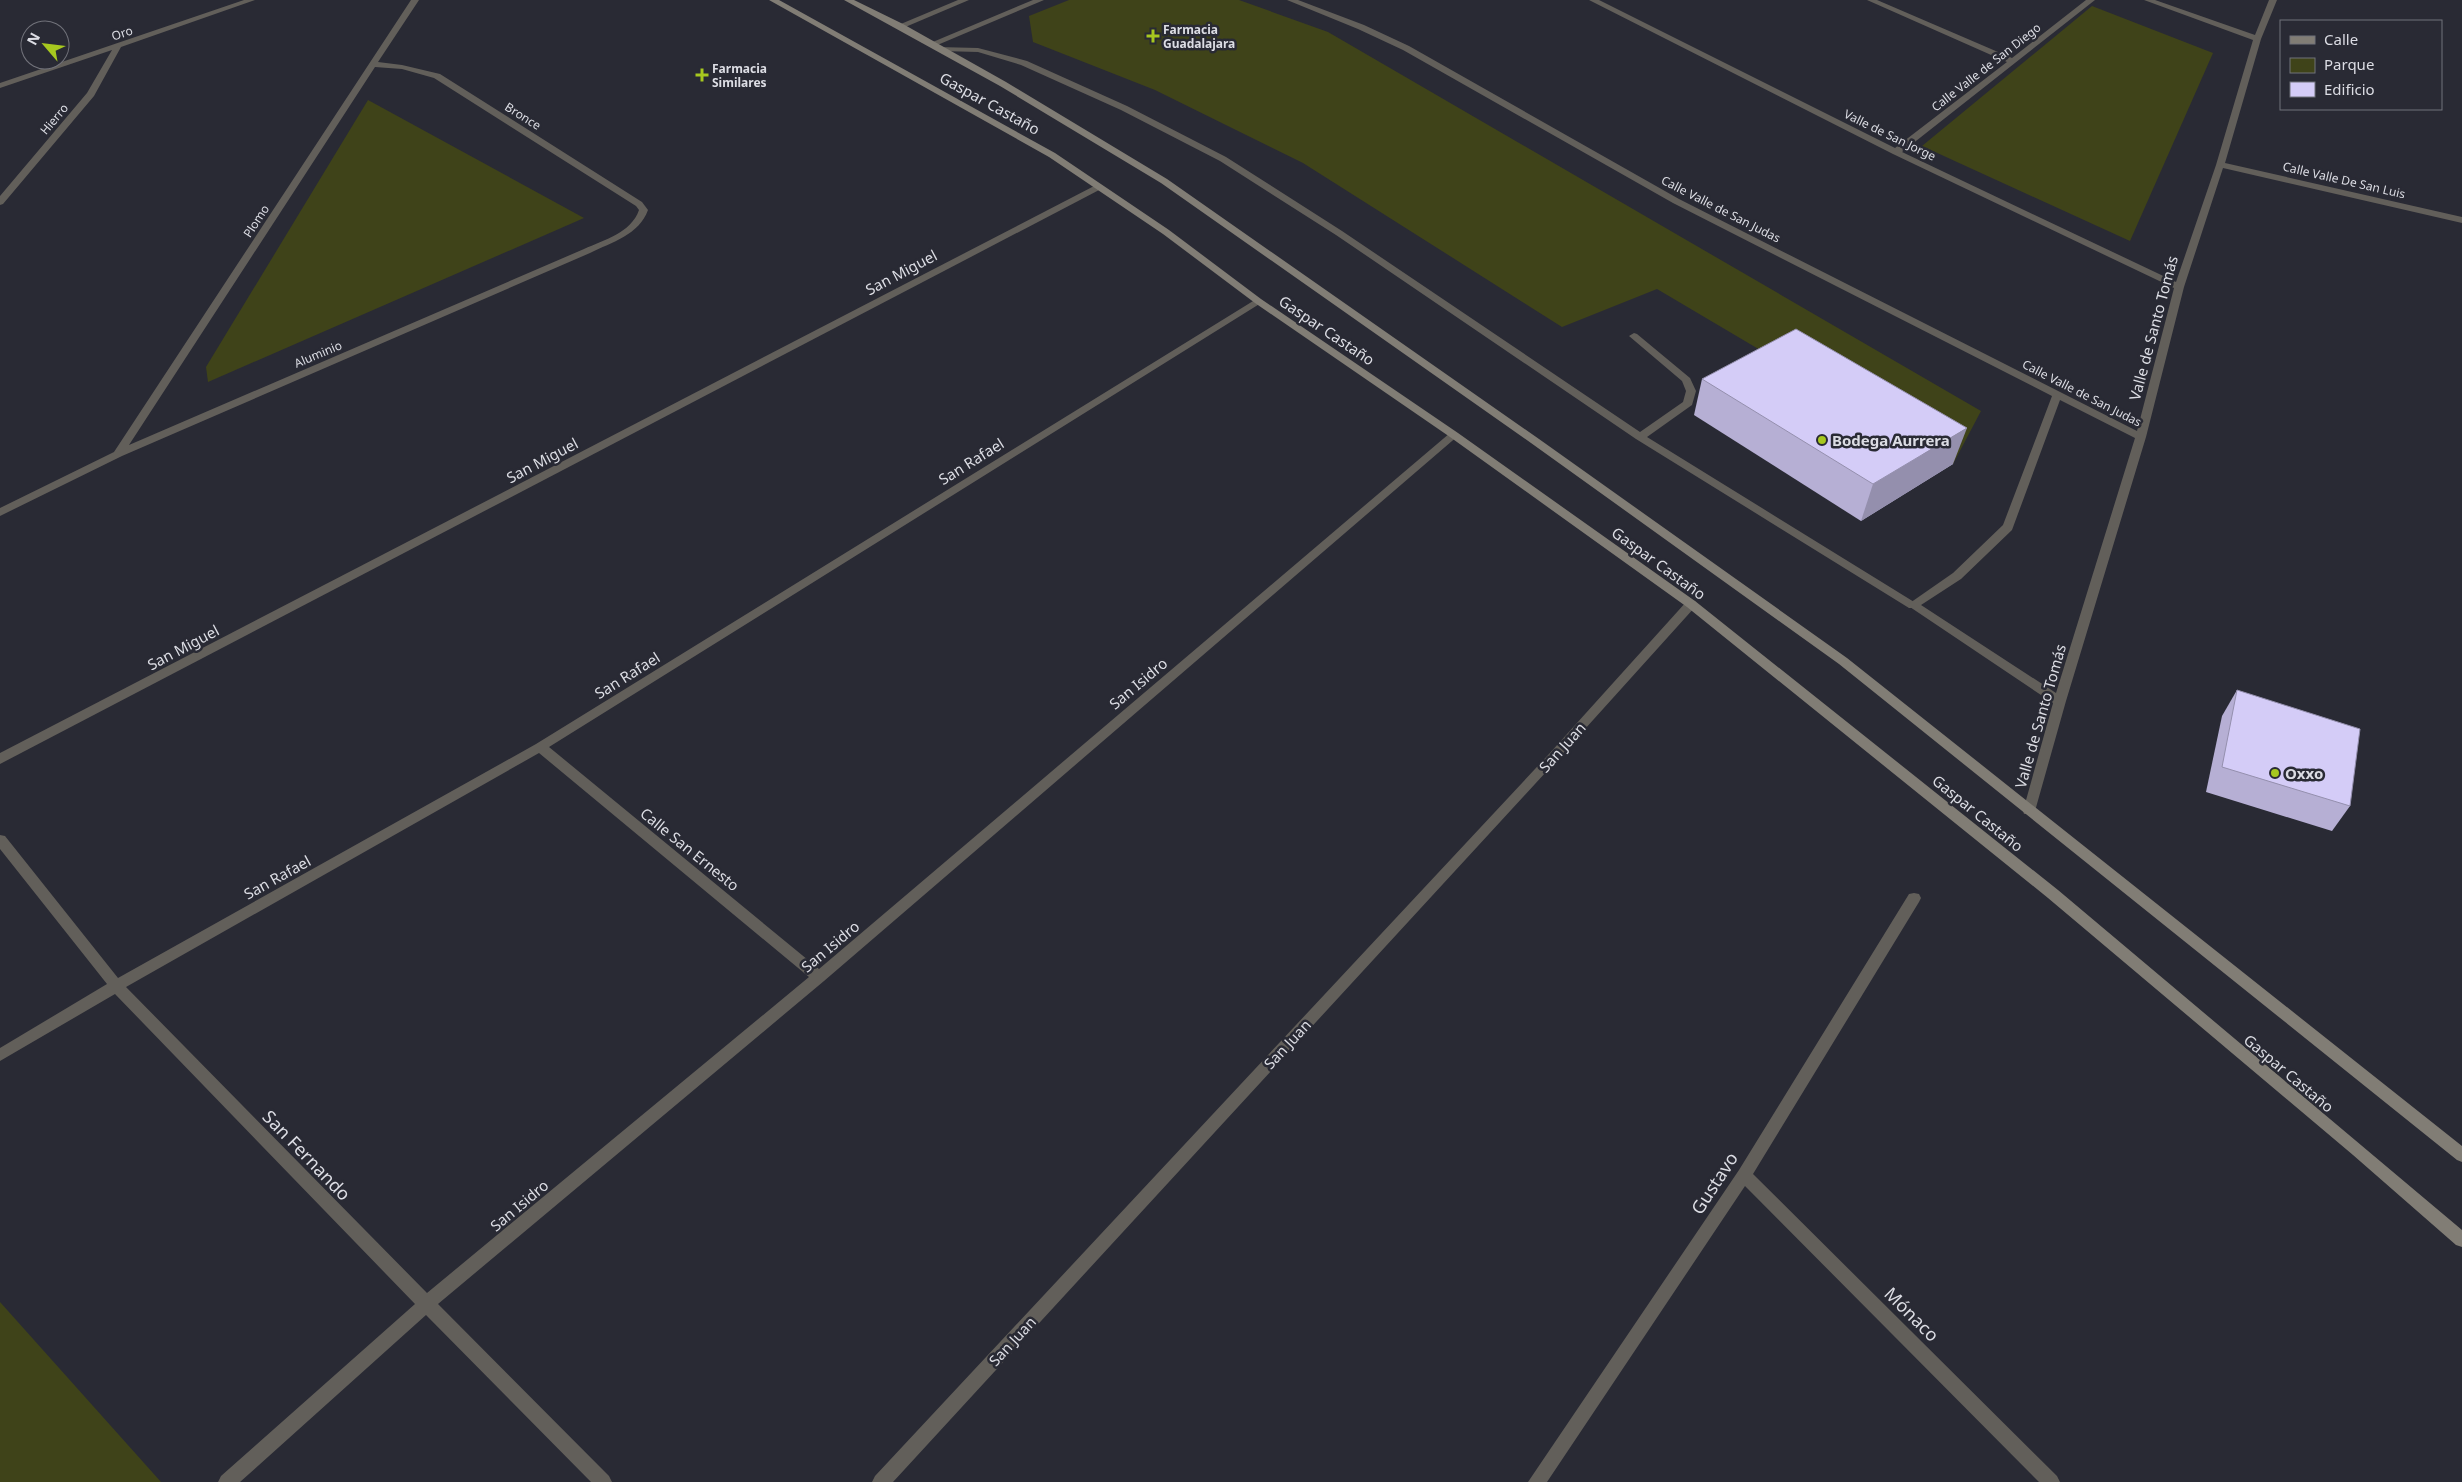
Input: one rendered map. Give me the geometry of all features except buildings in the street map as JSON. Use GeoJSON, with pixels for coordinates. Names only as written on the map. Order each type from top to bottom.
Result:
{"type":"FeatureCollection","features":[{"type":"Feature","properties":{"kind":"main road","name":"Gaspar Castaño"},"geometry":{"type":"LineString","coordinates":[[773,0],[1052,155],[1166,232],[1258,301],[1454,435],[1691,604],[2053,894],[2358,1150],[2462,1240]]}},
{"type":"Feature","properties":{"kind":"main road","name":"Gaspar Castaño"},"geometry":{"type":"LineString","coordinates":[[848,0],[936,46],[1164,181],[1843,661],[2462,1155]]}},
{"type":"Feature","properties":{"kind":"street","name":"Oro"},"geometry":{"type":"LineString","coordinates":[[0,86],[251,0]]}},
{"type":"Feature","properties":{"kind":"street","name":"Plomo"},"geometry":{"type":"LineString","coordinates":[[118,454],[415,0]]}},
{"type":"Feature","properties":{"kind":"street"},"geometry":{"type":"LineString","coordinates":[[900,26],[965,0]]}},
{"type":"Feature","properties":{"kind":"street"},"geometry":{"type":"LineString","coordinates":[[936,46],[1040,0]]}},
{"type":"Feature","properties":{"kind":"street","name":"Calle Valle de San Judas"},"geometry":{"type":"LineString","coordinates":[[1291,0],[1361,27],[1406,48],[1676,201],[2141,437]]}},
{"type":"Feature","properties":{"kind":"street","name":"Valle de San Jorge"},"geometry":{"type":"LineString","coordinates":[[1593,0],[1896,152],[2179,287]]}},
{"type":"Feature","properties":{"kind":"street"},"geometry":{"type":"LineString","coordinates":[[1871,0],[2012,61]]}},
{"type":"Feature","properties":{"kind":"street","name":"Calle Valle de San Diego"},"geometry":{"type":"LineString","coordinates":[[1896,152],[2090,0]]}},
{"type":"Feature","properties":{"kind":"street"},"geometry":{"type":"LineString","coordinates":[[2148,0],[2257,39]]}},
{"type":"Feature","properties":{"kind":"street","name":"Valle de Santo Tomás"},"geometry":{"type":"LineString","coordinates":[[2029,811],[2060,701],[2141,437],[2179,287],[2220,165],[2257,39],[2273,0]]}},
{"type":"Feature","properties":{"kind":"street","name":"Hierro"},"geometry":{"type":"LineString","coordinates":[[0,202],[91,94],[118,46]]}},
{"type":"Feature","properties":{"kind":"street"},"geometry":{"type":"LineString","coordinates":[[936,46],[978,50],[1024,63],[1124,108],[1223,159],[1339,233],[1640,437],[1913,605],[2060,701]]}},
{"type":"Feature","properties":{"kind":"street","name":"Bronce"},"geometry":{"type":"LineString","coordinates":[[374,64],[402,67],[437,76],[639,204],[644,210],[643,216]]}},
{"type":"Feature","properties":{"kind":"street","name":"Calle Valle De San Luis"},"geometry":{"type":"LineString","coordinates":[[2220,165],[2462,220]]}},
{"type":"Feature","properties":{"kind":"street","name":"San Miguel"},"geometry":{"type":"LineString","coordinates":[[0,759],[1098,187]]}},
{"type":"Feature","properties":{"kind":"street","name":"Aluminio"},"geometry":{"type":"LineString","coordinates":[[0,512],[118,454],[587,251],[626,231],[643,216]]}},
{"type":"Feature","properties":{"kind":"street","name":"San Rafael"},"geometry":{"type":"LineString","coordinates":[[0,1056],[116,986],[540,747],[1258,301]]}},
{"type":"Feature","properties":{"kind":"street"},"geometry":{"type":"LineString","coordinates":[[1634,336],[1686,380],[1691,391],[1688,403],[1640,437]]}},
{"type":"Feature","properties":{"kind":"street"},"geometry":{"type":"LineString","coordinates":[[1913,605],[1957,576],[2008,528],[2057,394]]}},
{"type":"Feature","properties":{"kind":"street","name":"San Isidro"},"geometry":{"type":"LineString","coordinates":[[227,1482],[426,1304],[819,977],[1454,435]]}},
{"type":"Feature","properties":{"kind":"street","name":"San Juan"},"geometry":{"type":"LineString","coordinates":[[881,1482],[1553,758],[1691,604]]}},
{"type":"Feature","properties":{"kind":"street","name":"Calle San Ernesto"},"geometry":{"type":"LineString","coordinates":[[540,747],[819,977]]}},
{"type":"Feature","properties":{"kind":"street","name":"San Fernando"},"geometry":{"type":"LineString","coordinates":[[0,840],[116,986],[426,1304],[603,1482]]}},
{"type":"Feature","properties":{"kind":"street","name":"Gustavo"},"geometry":{"type":"LineString","coordinates":[[1537,1482],[1744,1174],[1914,898]]}},
{"type":"Feature","properties":{"kind":"street","name":"Mónaco"},"geometry":{"type":"LineString","coordinates":[[1744,1174],[2051,1482]]}},
{"type":"Feature","properties":{"kind":"green space"},"geometry":{"type":"Polygon","coordinates":[[[1069,0],[1239,0],[1328,32],[1981,411],[1953,464],[1657,289],[1562,327],[1303,163],[1155,90],[1033,42],[1029,16],[1069,0]]]}},
{"type":"Feature","properties":{"kind":"green space"},"geometry":{"type":"Polygon","coordinates":[[[2092,6],[2213,53],[2130,241],[1922,146],[2092,6]]]}},
{"type":"Feature","properties":{"kind":"green space"},"geometry":{"type":"Polygon","coordinates":[[[368,100],[584,218],[208,382],[206,367],[368,100]]]}},
{"type":"Feature","properties":{"kind":"green space"},"geometry":{"type":"Polygon","coordinates":[[[0,1302],[161,1482],[0,1482],[0,1302]]]}},
{"type":"Feature","properties":{"kind":"place","name":"Farmacia Guadalajara"},"geometry":{"type":"Point","coordinates":[1153,36]}},
{"type":"Feature","properties":{"kind":"place","name":"Farmacia Similares"},"geometry":{"type":"Point","coordinates":[702,75]}},
{"type":"Feature","properties":{"kind":"place","name":"Bodega Aurrera"},"geometry":{"type":"Point","coordinates":[1822,440]}},
{"type":"Feature","properties":{"kind":"place","name":"Oxxo"},"geometry":{"type":"Point","coordinates":[2275,773]}}]}
